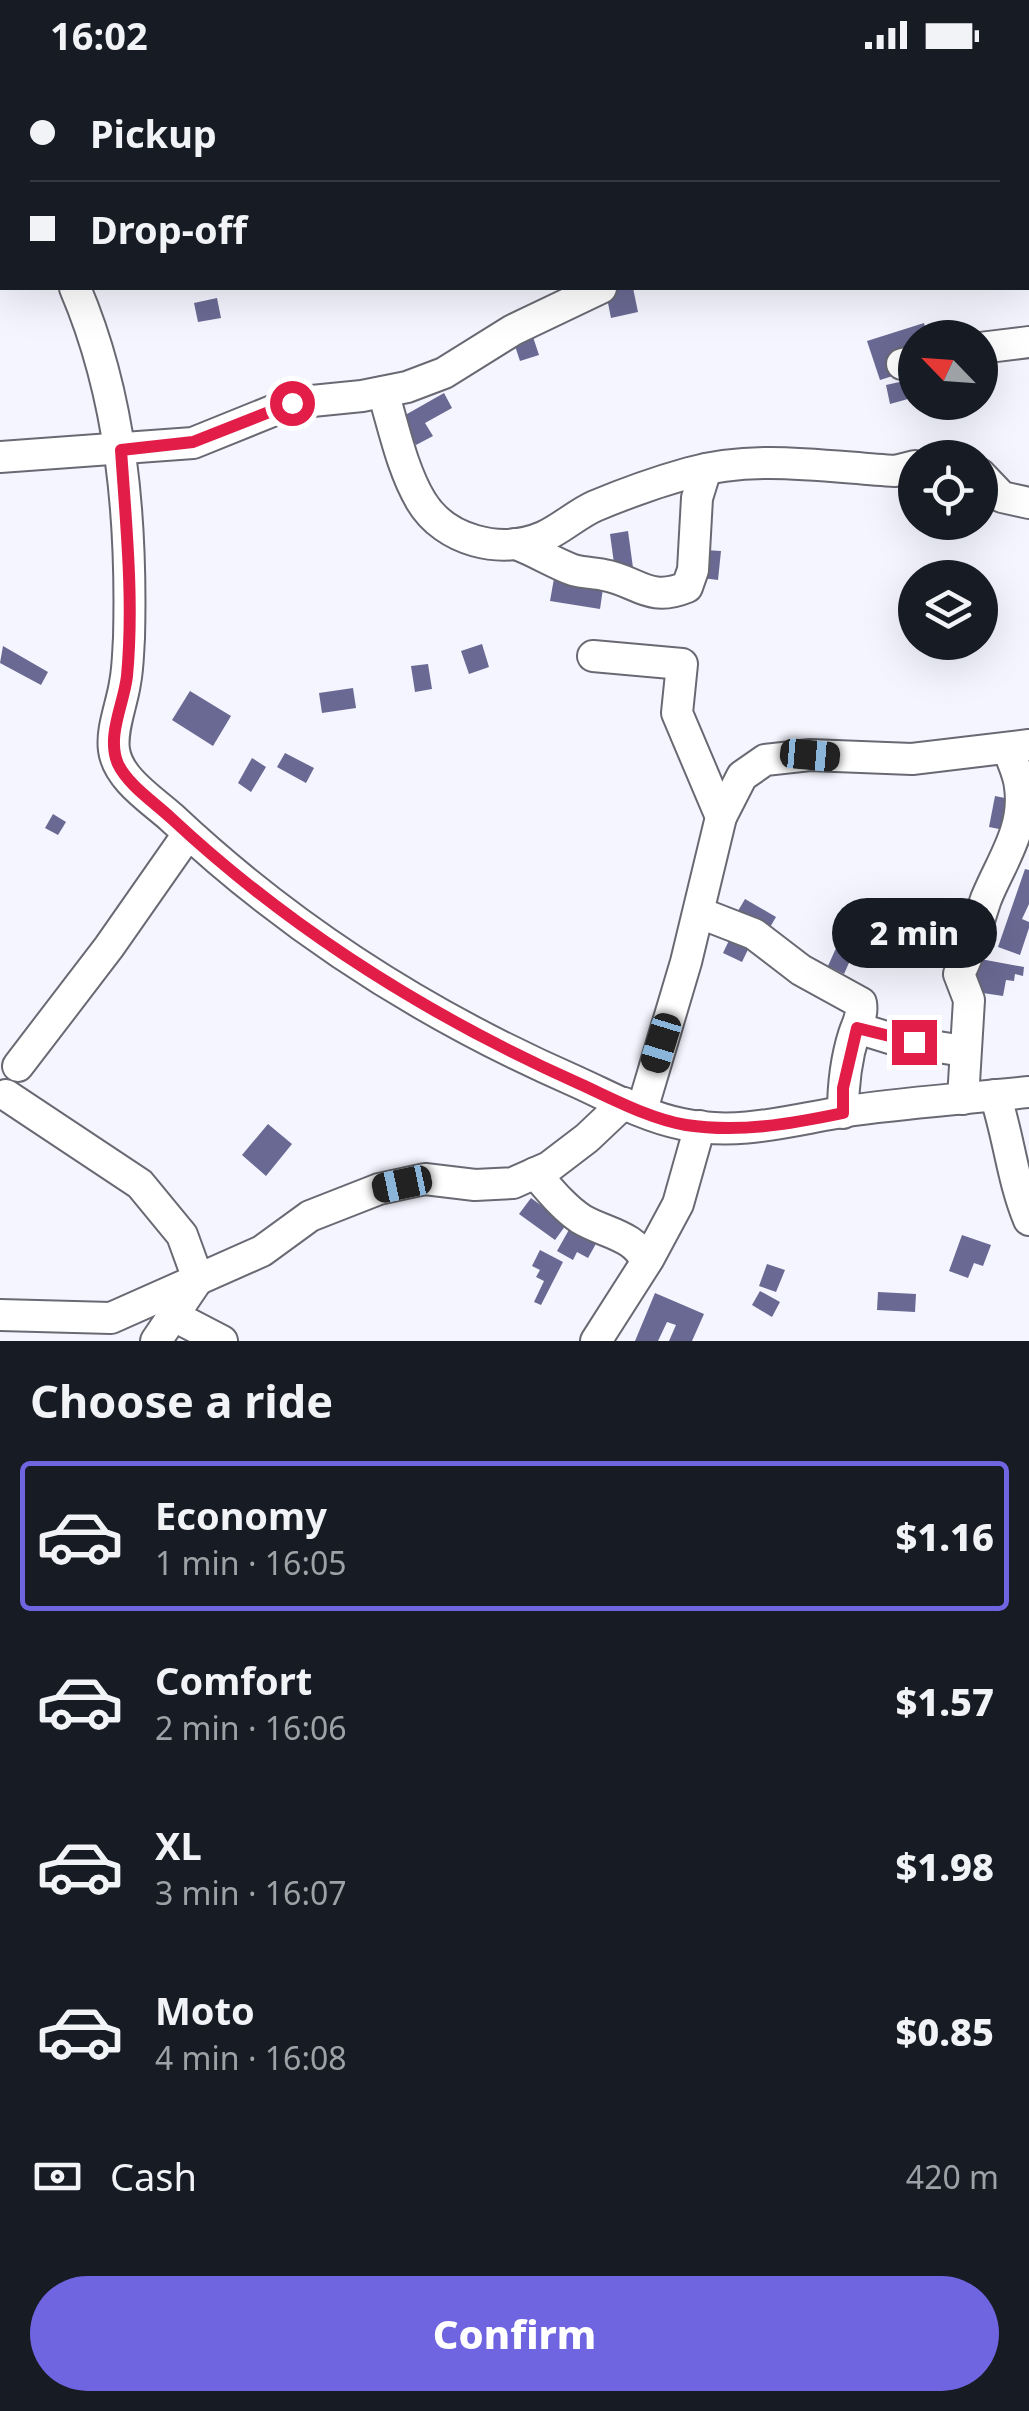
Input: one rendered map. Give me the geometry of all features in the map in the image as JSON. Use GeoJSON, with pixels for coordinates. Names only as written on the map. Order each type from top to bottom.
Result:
{"type":"FeatureCollection","features":[{"type":"Feature","properties":{"kind":"street"},"geometry":{"type":"LineString","coordinates":[[76,290],[102,367],[121,450],[130,587],[126,679],[114,749],[119,767],[133,783],[214,859],[331,949],[500,1047],[633,1107],[682,1124],[730,1129],[777,1125],[843,1113],[1029,1092]]}},
{"type":"Feature","properties":{"kind":"street"},"geometry":{"type":"LineString","coordinates":[[0,458],[193,442],[292,403],[407,388],[444,373],[514,330],[597,290]]}},
{"type":"Feature","properties":{"kind":"street"},"geometry":{"type":"LineString","coordinates":[[998,346],[1029,342]]}},
{"type":"Feature","properties":{"kind":"street"},"geometry":{"type":"LineString","coordinates":[[383,392],[422,504],[446,527],[480,544],[540,539],[592,507],[631,491],[706,470],[771,462],[898,470]]}},
{"type":"Feature","properties":{"kind":"street"},"geometry":{"type":"LineString","coordinates":[[516,544],[569,568],[605,575],[642,591],[680,590],[687,587],[693,570],[694,516],[706,470]]}},
{"type":"Feature","properties":{"kind":"street"},"geometry":{"type":"LineString","coordinates":[[998,493],[1029,503]]}},
{"type":"Feature","properties":{"kind":"street"},"geometry":{"type":"LineString","coordinates":[[593,656],[682,664],[677,713],[722,817]]}},
{"type":"Feature","properties":{"kind":"street"},"geometry":{"type":"LineString","coordinates":[[0,1315],[111,1318],[262,1251],[310,1216],[379,1190],[425,1179],[496,1186],[535,1173],[633,1107],[700,912],[722,817],[742,776],[765,760],[810,755],[912,759],[1018,747],[1020,818],[960,974],[968,1000],[962,1099]]}},
{"type":"Feature","properties":{"kind":"street"},"geometry":{"type":"LineString","coordinates":[[18,1066],[109,948],[188,834]]}},
{"type":"Feature","properties":{"kind":"street"},"geometry":{"type":"LineString","coordinates":[[700,912],[754,934],[801,970],[857,999],[862,1010],[843,1088],[843,1113]]}},
{"type":"Feature","properties":{"kind":"street"},"geometry":{"type":"LineString","coordinates":[[857,1028],[964,1051]]}},
{"type":"Feature","properties":{"kind":"street"},"geometry":{"type":"LineString","coordinates":[[6,1094],[140,1184],[182,1235],[198,1279]]}},
{"type":"Feature","properties":{"kind":"street"},"geometry":{"type":"LineString","coordinates":[[996,1095],[1019,1196],[1029,1220]]}},
{"type":"Feature","properties":{"kind":"street"},"geometry":{"type":"LineString","coordinates":[[596,1341],[678,1204],[700,1126]]}},
{"type":"Feature","properties":{"kind":"street"},"geometry":{"type":"LineString","coordinates":[[535,1173],[584,1221],[636,1245],[646,1262]]}},
{"type":"Feature","properties":{"kind":"street"},"geometry":{"type":"LineString","coordinates":[[198,1279],[165,1329],[222,1341]]}},
{"type":"Feature","properties":{"kind":"building"},"geometry":{"type":"Polygon","coordinates":[[[605,290],[633,290],[638,312],[611,318],[605,290]]]}},
{"type":"Feature","properties":{"kind":"building"},"geometry":{"type":"Polygon","coordinates":[[[217,298],[221,318],[198,322],[194,303],[217,298]]]}},
{"type":"Feature","properties":{"kind":"building"},"geometry":{"type":"Polygon","coordinates":[[[528,322],[539,355],[520,361],[509,328],[528,322]]]}},
{"type":"Feature","properties":{"kind":"building"},"geometry":{"type":"Polygon","coordinates":[[[898,331],[898,374],[880,380],[867,341],[898,331]]]}},
{"type":"Feature","properties":{"kind":"building"},"geometry":{"type":"Polygon","coordinates":[[[898,382],[898,402],[890,404],[886,385],[898,382]]]}},
{"type":"Feature","properties":{"kind":"building"},"geometry":{"type":"Polygon","coordinates":[[[444,393],[452,408],[425,423],[433,436],[416,445],[400,418],[444,393]]]}},
{"type":"Feature","properties":{"kind":"building"},"geometry":{"type":"Polygon","coordinates":[[[628,531],[634,575],[616,578],[610,534],[628,531]]]}},
{"type":"Feature","properties":{"kind":"building"},"geometry":{"type":"Polygon","coordinates":[[[705,550],[721,551],[718,580],[702,578],[705,550]]]}},
{"type":"Feature","properties":{"kind":"building"},"geometry":{"type":"Polygon","coordinates":[[[571,555],[592,558],[590,572],[605,575],[600,609],[550,601],[556,567],[571,555]]]}},
{"type":"Feature","properties":{"kind":"building"},"geometry":{"type":"Polygon","coordinates":[[[482,644],[489,667],[469,674],[461,651],[482,644]]]}},
{"type":"Feature","properties":{"kind":"building"},"geometry":{"type":"Polygon","coordinates":[[[3,646],[48,672],[41,685],[0,663],[3,646]]]}},
{"type":"Feature","properties":{"kind":"building"},"geometry":{"type":"Polygon","coordinates":[[[428,664],[432,689],[415,692],[411,666],[428,664]]]}},
{"type":"Feature","properties":{"kind":"building"},"geometry":{"type":"Polygon","coordinates":[[[353,688],[356,708],[322,713],[319,693],[353,688]]]}},
{"type":"Feature","properties":{"kind":"building"},"geometry":{"type":"Polygon","coordinates":[[[190,691],[231,716],[213,746],[172,720],[190,691]]]}},
{"type":"Feature","properties":{"kind":"building"},"geometry":{"type":"Polygon","coordinates":[[[285,753],[314,768],[306,783],[277,767],[285,753]]]}},
{"type":"Feature","properties":{"kind":"building"},"geometry":{"type":"Polygon","coordinates":[[[252,758],[266,767],[251,792],[238,783],[252,758]]]}},
{"type":"Feature","properties":{"kind":"building"},"geometry":{"type":"Polygon","coordinates":[[[995,796],[1010,799],[1004,830],[989,827],[995,796]]]}},
{"type":"Feature","properties":{"kind":"building"},"geometry":{"type":"Polygon","coordinates":[[[53,814],[66,822],[58,835],[45,828],[53,814]]]}},
{"type":"Feature","properties":{"kind":"building"},"geometry":{"type":"Polygon","coordinates":[[[1025,869],[1029,870],[1029,904],[1022,919],[1029,922],[1029,928],[1020,955],[998,947],[1025,869]]]}},
{"type":"Feature","properties":{"kind":"building"},"geometry":{"type":"Polygon","coordinates":[[[745,899],[776,917],[766,934],[735,916],[745,899]]]}},
{"type":"Feature","properties":{"kind":"building"},"geometry":{"type":"Polygon","coordinates":[[[849,919],[865,927],[844,974],[828,966],[849,919]]]}},
{"type":"Feature","properties":{"kind":"building"},"geometry":{"type":"Polygon","coordinates":[[[735,928],[754,937],[742,962],[723,953],[735,928]]]}},
{"type":"Feature","properties":{"kind":"building"},"geometry":{"type":"Polygon","coordinates":[[[975,958],[1024,967],[1023,976],[1015,974],[1014,981],[1006,980],[1003,996],[969,991],[975,958]]]}},
{"type":"Feature","properties":{"kind":"building"},"geometry":{"type":"Polygon","coordinates":[[[268,1124],[292,1144],[266,1176],[242,1155],[268,1124]]]}},
{"type":"Feature","properties":{"kind":"building"},"geometry":{"type":"Polygon","coordinates":[[[531,1198],[542,1206],[574,1214],[555,1240],[519,1214],[531,1198]]]}},
{"type":"Feature","properties":{"kind":"building"},"geometry":{"type":"Polygon","coordinates":[[[575,1219],[602,1233],[588,1258],[577,1252],[573,1260],[557,1251],[575,1219]]]}},
{"type":"Feature","properties":{"kind":"building"},"geometry":{"type":"Polygon","coordinates":[[[962,1235],[991,1245],[983,1266],[974,1263],[968,1278],[949,1271],[962,1235]]]}},
{"type":"Feature","properties":{"kind":"building"},"geometry":{"type":"Polygon","coordinates":[[[540,1250],[563,1262],[541,1305],[534,1302],[544,1281],[536,1277],[540,1270],[532,1266],[540,1250]]]}},
{"type":"Feature","properties":{"kind":"building"},"geometry":{"type":"Polygon","coordinates":[[[767,1264],[785,1270],[776,1292],[759,1286],[767,1264]]]}},
{"type":"Feature","properties":{"kind":"building"},"geometry":{"type":"Polygon","coordinates":[[[760,1291],[780,1302],[772,1317],[752,1305],[760,1291]]]}},
{"type":"Feature","properties":{"kind":"building"},"geometry":{"type":"Polygon","coordinates":[[[878,1292],[916,1294],[915,1312],[877,1310],[878,1292]]]}},
{"type":"Feature","properties":{"kind":"building"},"geometry":{"type":"Polygon","coordinates":[[[655,1293],[704,1314],[692,1341],[669,1341],[676,1325],[667,1322],[658,1341],[635,1341],[655,1293]]]}},
{"type":"Feature","properties":{"kind":"route"},"geometry":{"type":"LineString","coordinates":[[292,403],[193,442],[121,450],[130,587],[126,679],[114,749],[119,767],[133,783],[214,859],[331,949],[500,1047],[624,1103],[682,1124],[730,1129],[792,1124],[843,1113],[843,1088],[857,1028],[914,1042]]}}]}
